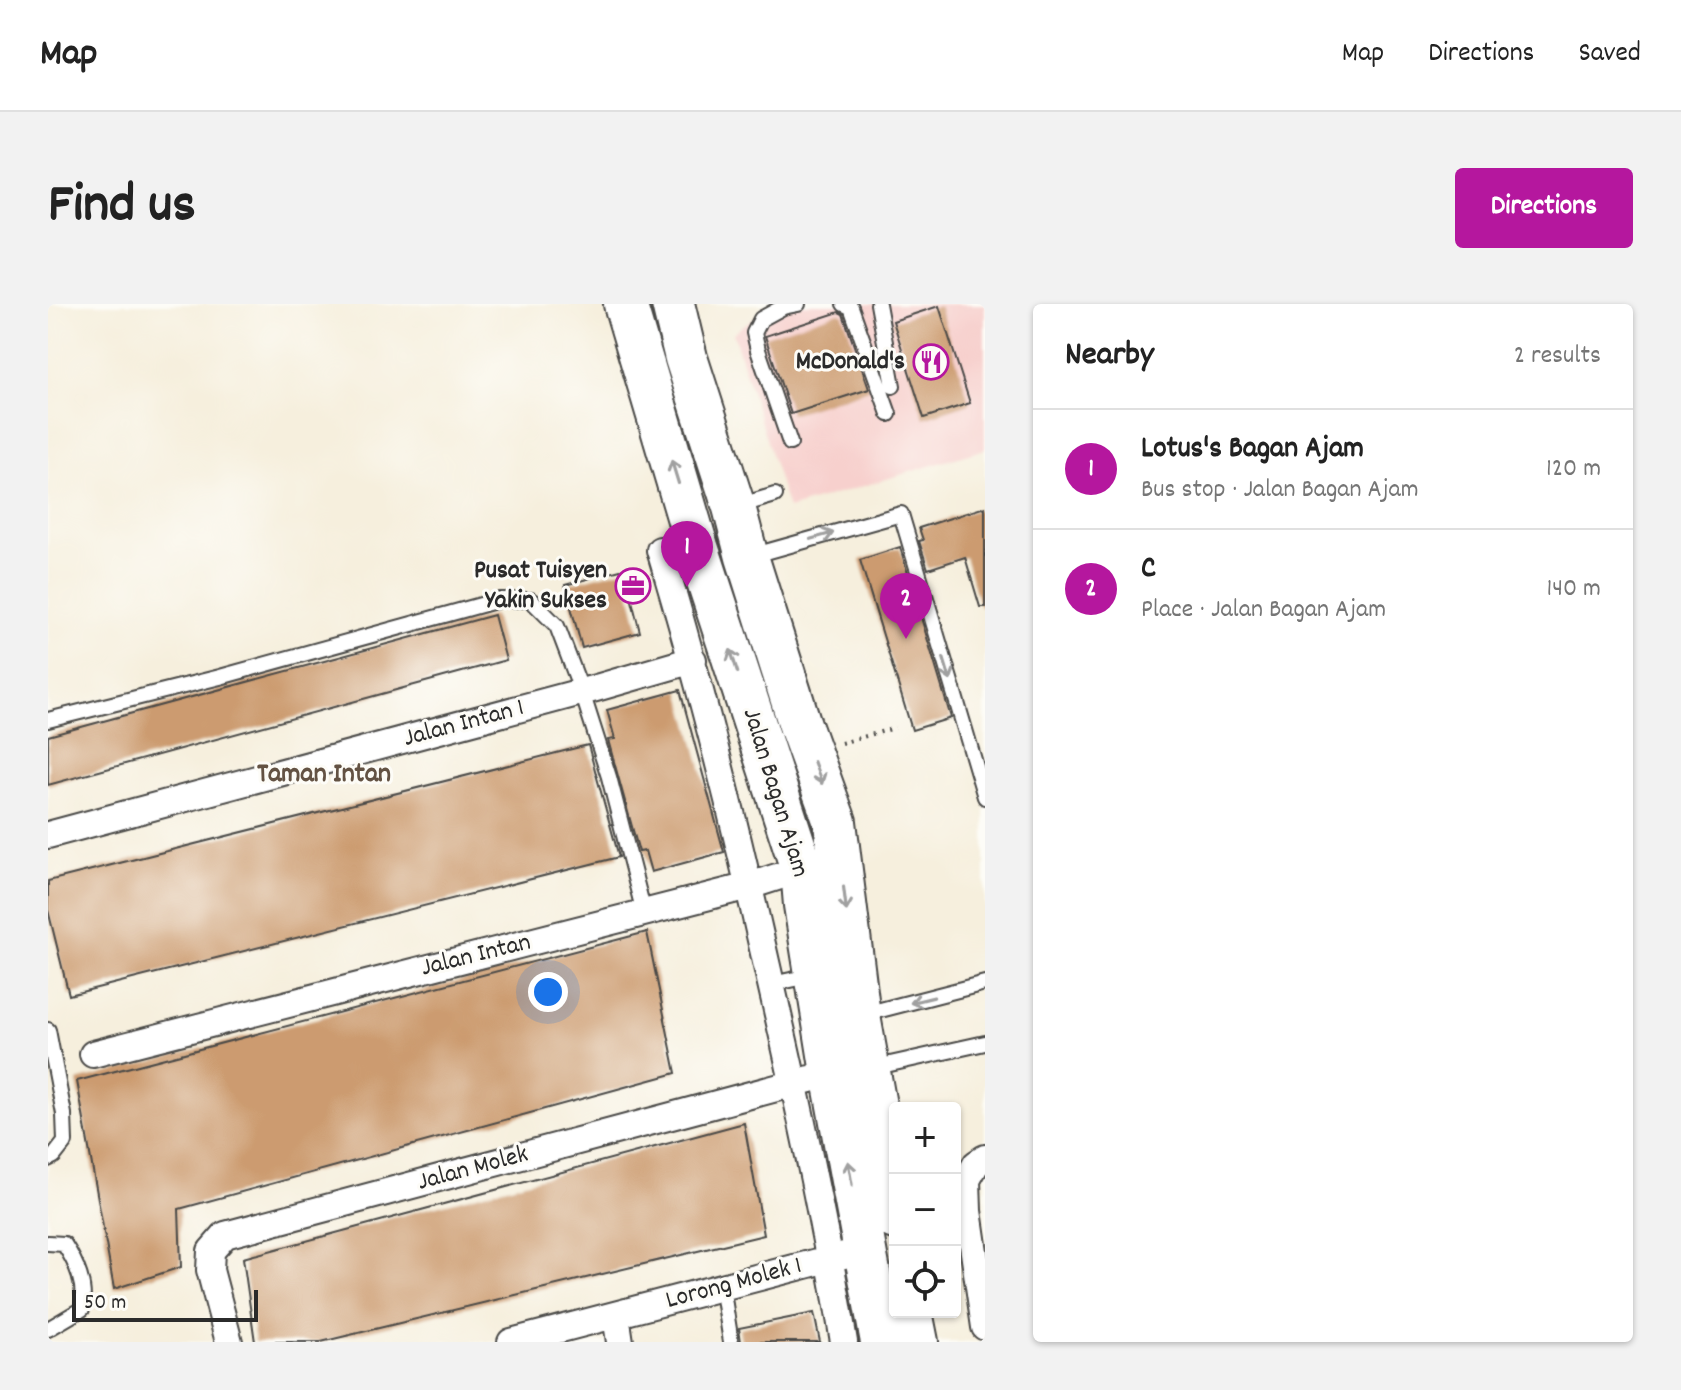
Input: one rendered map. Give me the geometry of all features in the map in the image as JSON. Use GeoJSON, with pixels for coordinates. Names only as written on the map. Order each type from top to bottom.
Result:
{"type":"FeatureCollection","features":[{"type":"Feature","properties":{"kind":"main road","name":"Jalan Bagan Ajam"},"geometry":{"type":"LineString","coordinates":[[673,304],[686,358],[747,557],[800,725],[835,822],[859,1016],[832,1075],[889,1204]]}},
{"type":"Feature","properties":{"kind":"main road","name":"Jalan Bagan Ajam"},"geometry":{"type":"LineString","coordinates":[[639,308],[697,547],[802,869],[832,1075],[847,1254],[882,1342]]}},
{"type":"Feature","properties":{"kind":"main road"},"geometry":{"type":"LineString","coordinates":[[912,1318],[917,1342]]}},
{"type":"Feature","properties":{"kind":"street"},"geometry":{"type":"LineString","coordinates":[[660,550],[693,660],[772,984],[832,1075]]}},
{"type":"Feature","properties":{"kind":"street","name":"Jalan Intan 1"},"geometry":{"type":"LineString","coordinates":[[48,835],[693,660]]}},
{"type":"Feature","properties":{"kind":"street"},"geometry":{"type":"LineString","coordinates":[[802,869],[835,822]]}},
{"type":"Feature","properties":{"kind":"street","name":"Jalan Intan"},"geometry":{"type":"LineString","coordinates":[[93,1054],[749,886],[802,869]]}},
{"type":"Feature","properties":{"kind":"street","name":"Jalan Molek"},"geometry":{"type":"LineString","coordinates":[[229,1342],[210,1270],[211,1251],[225,1235],[832,1075]]}},
{"type":"Feature","properties":{"kind":"street"},"geometry":{"type":"LineString","coordinates":[[985,1158],[976,1164],[967,1180],[977,1208],[985,1327]]}},
{"type":"Feature","properties":{"kind":"street"},"geometry":{"type":"LineString","coordinates":[[844,1342],[847,1254]]}},
{"type":"Feature","properties":{"kind":"street","name":"Lorong Molek 1"},"geometry":{"type":"LineString","coordinates":[[511,1342],[847,1254]]}},
{"type":"Feature","properties":{"kind":"street"},"geometry":{"type":"LineString","coordinates":[[616,1315],[620,1342]]}},
{"type":"Feature","properties":{"kind":"lane"},"geometry":{"type":"LineString","coordinates":[[790,443],[754,333],[761,319],[783,307],[798,304]]}},
{"type":"Feature","properties":{"kind":"lane"},"geometry":{"type":"LineString","coordinates":[[844,304],[851,307],[889,414]]}},
{"type":"Feature","properties":{"kind":"lane"},"geometry":{"type":"LineString","coordinates":[[878,304],[893,386]]}},
{"type":"Feature","properties":{"kind":"lane"},"geometry":{"type":"LineString","coordinates":[[734,507],[775,495]]}},
{"type":"Feature","properties":{"kind":"lane"},"geometry":{"type":"LineString","coordinates":[[747,557],[901,514],[985,797]]}},
{"type":"Feature","properties":{"kind":"lane"},"geometry":{"type":"LineString","coordinates":[[48,720],[220,677],[499,600],[531,600],[557,626],[582,692],[609,777],[644,913]]}},
{"type":"Feature","properties":{"kind":"lane"},"geometry":{"type":"LineString","coordinates":[[772,984],[816,974]]}},
{"type":"Feature","properties":{"kind":"lane"},"geometry":{"type":"LineString","coordinates":[[859,1016],[985,983]]}},
{"type":"Feature","properties":{"kind":"lane"},"geometry":{"type":"LineString","coordinates":[[48,1030],[64,1114],[65,1142],[48,1159]]}},
{"type":"Feature","properties":{"kind":"lane"},"geometry":{"type":"LineString","coordinates":[[832,1075],[985,1043]]}},
{"type":"Feature","properties":{"kind":"lane"},"geometry":{"type":"LineString","coordinates":[[48,1243],[64,1244],[85,1292],[82,1309],[48,1329]]}},
{"type":"Feature","properties":{"kind":"lane"},"geometry":{"type":"LineString","coordinates":[[722,1286],[731,1342]]}},
{"type":"Feature","properties":{"kind":"path"},"geometry":{"type":"LineString","coordinates":[[839,744],[895,728]]}},
{"type":"Feature","properties":{"kind":"shaded area"},"geometry":{"type":"Polygon","coordinates":[[[773,304],[985,304],[985,449],[788,509],[733,333],[773,304]]]}},
{"type":"Feature","properties":{"kind":"building","name":"McDonald's"},"geometry":{"type":"Polygon","coordinates":[[[939,306],[970,403],[924,418],[893,321],[939,306]]]}},
{"type":"Feature","properties":{"kind":"building"},"geometry":{"type":"Polygon","coordinates":[[[839,312],[843,314],[869,389],[791,414],[765,336],[839,312]]]}},
{"type":"Feature","properties":{"kind":"building"},"geometry":{"type":"Polygon","coordinates":[[[985,507],[985,607],[980,607],[965,557],[928,569],[919,541],[923,540],[919,528],[985,507]]]}},
{"type":"Feature","properties":{"kind":"building"},"geometry":{"type":"Polygon","coordinates":[[[900,547],[951,718],[912,730],[860,560],[900,547]]]}},
{"type":"Feature","properties":{"kind":"building"},"geometry":{"type":"Polygon","coordinates":[[[624,569],[640,632],[582,648],[565,585],[624,569]]]}},
{"type":"Feature","properties":{"kind":"building"},"geometry":{"type":"Polygon","coordinates":[[[494,615],[506,660],[48,785],[48,736],[494,615]]]}},
{"type":"Feature","properties":{"kind":"building"},"geometry":{"type":"Polygon","coordinates":[[[680,690],[724,852],[651,872],[645,851],[639,852],[608,740],[615,739],[607,710],[680,690]]]}},
{"type":"Feature","properties":{"kind":"building"},"geometry":{"type":"Polygon","coordinates":[[[588,745],[619,857],[69,995],[48,910],[48,881],[588,745]]]}},
{"type":"Feature","properties":{"kind":"building"},"geometry":{"type":"Polygon","coordinates":[[[647,932],[676,1073],[179,1209],[181,1267],[114,1289],[77,1081],[647,932]]]}},
{"type":"Feature","properties":{"kind":"building"},"geometry":{"type":"Polygon","coordinates":[[[744,1123],[764,1235],[321,1342],[255,1342],[243,1258],[744,1123]]]}},
{"type":"Feature","properties":{"kind":"building"},"geometry":{"type":"Polygon","coordinates":[[[814,1313],[820,1342],[741,1342],[739,1328],[814,1313]]]}},
{"type":"Feature","properties":{"kind":"place","name":"McDonald's"},"geometry":{"type":"Point","coordinates":[931,362]}},
{"type":"Feature","properties":{"kind":"place","name":"Pusat Tuisyen Yakin Sukses"},"geometry":{"type":"Point","coordinates":[633,586]}},
{"type":"Feature","properties":{"kind":"place","name":"Lotus's Bagan Ajam"},"geometry":{"type":"Point","coordinates":[687,587]}},
{"type":"Feature","properties":{"kind":"place","name":"C"},"geometry":{"type":"Point","coordinates":[906,639]}},
{"type":"Feature","properties":{"kind":"district","name":"Taman Intan"},"geometry":{"type":"Point","coordinates":[324,776]}}]}
